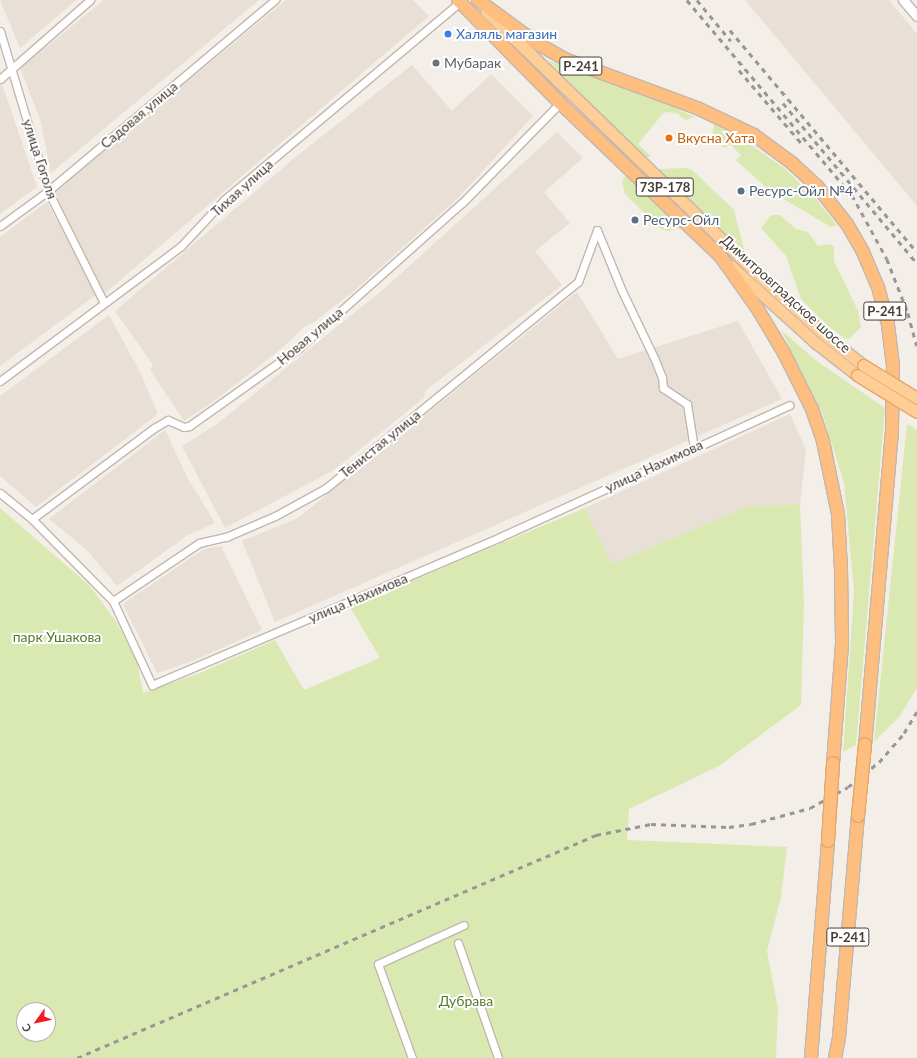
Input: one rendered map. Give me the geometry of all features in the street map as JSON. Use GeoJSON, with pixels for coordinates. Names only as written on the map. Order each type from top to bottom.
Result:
{"type":"FeatureCollection","features":[{"type":"Feature","properties":{"kind":"highway","name":"Р-241"},"geometry":{"type":"LineString","coordinates":[[476,0],[538,44],[567,60],[697,108],[754,135],[792,163],[817,186],[847,224],[863,252],[878,287],[888,325],[893,364],[892,431],[839,1037],[835,1058]]}},
{"type":"Feature","properties":{"kind":"highway","name":"Димитровградское шоссе"},"geometry":{"type":"LineString","coordinates":[[459,1],[560,103],[722,257]]}},
{"type":"Feature","properties":{"kind":"highway","name":"Р-241"},"geometry":{"type":"LineString","coordinates":[[722,257],[757,308],[784,353],[812,409],[831,473],[838,514],[841,569],[842,644],[811,1058]]}},
{"type":"Feature","properties":{"kind":"main road","name":"Димитровградское шоссе"},"geometry":{"type":"LineString","coordinates":[[476,0],[754,271],[826,336],[863,364],[917,398]]}},
{"type":"Feature","properties":{"kind":"main road","name":"Димитровградское шоссе"},"geometry":{"type":"LineString","coordinates":[[722,257],[816,344],[857,375],[917,412]]}},
{"type":"Feature","properties":{"kind":"street"},"geometry":{"type":"LineString","coordinates":[[0,79],[90,0]]}},
{"type":"Feature","properties":{"kind":"street","name":"Садовая улица"},"geometry":{"type":"LineString","coordinates":[[0,226],[48,191],[275,0]]}},
{"type":"Feature","properties":{"kind":"street"},"geometry":{"type":"LineString","coordinates":[[903,0],[917,16]]}},
{"type":"Feature","properties":{"kind":"street","name":"Тихая улица"},"geometry":{"type":"LineString","coordinates":[[0,381],[181,246],[224,200],[459,1]]}},
{"type":"Feature","properties":{"kind":"street","name":"улица Гоголя"},"geometry":{"type":"LineString","coordinates":[[0,31],[48,191],[104,303]]}},
{"type":"Feature","properties":{"kind":"street","name":"Новая улица"},"geometry":{"type":"LineString","coordinates":[[32,519],[154,428],[168,420],[184,427],[189,426],[299,348],[462,203],[560,103]]}},
{"type":"Feature","properties":{"kind":"street","name":"Тенистая улица"},"geometry":{"type":"LineString","coordinates":[[113,601],[199,543],[226,538],[275,516],[326,488],[578,282],[597,230],[622,291],[655,360],[662,377],[663,388],[687,404],[694,448]]}},
{"type":"Feature","properties":{"kind":"street","name":"улица Нахимова"},"geometry":{"type":"LineString","coordinates":[[0,493],[32,519],[113,601],[152,685],[500,537],[789,405]]}},
{"type":"Feature","properties":{"kind":"street"},"geometry":{"type":"LineString","coordinates":[[412,1058],[378,964],[464,925]]}},
{"type":"Feature","properties":{"kind":"street"},"geometry":{"type":"LineString","coordinates":[[458,943],[498,1058]]}},
{"type":"Feature","properties":{"kind":"shaded area"},"geometry":{"type":"Polygon","coordinates":[[[0,0],[76,0],[20,48],[0,0]]]}},
{"type":"Feature","properties":{"kind":"shaded area"},"geometry":{"type":"Polygon","coordinates":[[[104,0],[259,0],[51,173],[40,119],[20,68],[104,0]]]}},
{"type":"Feature","properties":{"kind":"shaded area"},"geometry":{"type":"Polygon","coordinates":[[[286,0],[413,0],[429,16],[104,294],[54,191],[286,0]]]}},
{"type":"Feature","properties":{"kind":"shaded area"},"geometry":{"type":"Polygon","coordinates":[[[745,0],[889,0],[917,34],[917,206],[745,0]]]}},
{"type":"Feature","properties":{"kind":"shaded area"},"geometry":{"type":"Polygon","coordinates":[[[412,65],[452,111],[491,74],[533,116],[458,198],[355,290],[317,320],[304,327],[282,348],[215,400],[184,421],[150,370],[153,365],[115,311],[297,156],[412,65]]]}},
{"type":"Feature","properties":{"kind":"shaded area"},"geometry":{"type":"Polygon","coordinates":[[[2,84],[37,187],[0,214],[0,86],[2,84]]]}},
{"type":"Feature","properties":{"kind":"shaded area"},"geometry":{"type":"Polygon","coordinates":[[[557,132],[583,158],[544,192],[570,223],[535,251],[562,285],[425,391],[424,398],[334,470],[225,528],[182,446],[217,424],[385,288],[557,132]]]}},
{"type":"Feature","properties":{"kind":"shaded area"},"geometry":{"type":"Polygon","coordinates":[[[47,202],[97,294],[0,366],[0,237],[47,202]]]}},
{"type":"Feature","properties":{"kind":"shaded area"},"geometry":{"type":"Polygon","coordinates":[[[577,292],[618,359],[738,321],[782,399],[275,622],[242,541],[298,518],[577,292]]]}},
{"type":"Feature","properties":{"kind":"shaded area"},"geometry":{"type":"Polygon","coordinates":[[[109,315],[141,374],[158,414],[36,507],[0,476],[0,396],[109,315]]]}},
{"type":"Feature","properties":{"kind":"shaded area"},"geometry":{"type":"Polygon","coordinates":[[[790,414],[806,450],[800,504],[749,506],[612,564],[585,508],[790,414]]]}},
{"type":"Feature","properties":{"kind":"shaded area"},"geometry":{"type":"Polygon","coordinates":[[[165,430],[187,477],[215,523],[188,535],[117,586],[87,550],[49,519],[165,430]]]}},
{"type":"Feature","properties":{"kind":"shaded area"},"geometry":{"type":"Polygon","coordinates":[[[221,546],[262,630],[195,660],[157,673],[123,604],[204,549],[221,546]]]}},
{"type":"Feature","properties":{"kind":"green space"},"geometry":{"type":"Polygon","coordinates":[[[548,60],[674,107],[694,117],[685,120],[677,113],[664,112],[638,144],[651,156],[644,158],[548,60]]]}},
{"type":"Feature","properties":{"kind":"green space"},"geometry":{"type":"Polygon","coordinates":[[[714,124],[741,138],[784,168],[816,199],[837,225],[831,227],[770,191],[736,160],[741,155],[730,144],[725,148],[718,142],[713,133],[714,124]]]}},
{"type":"Feature","properties":{"kind":"green space"},"geometry":{"type":"Polygon","coordinates":[[[686,168],[692,170],[734,210],[744,249],[739,250],[658,172],[659,169],[686,168]]]}},
{"type":"Feature","properties":{"kind":"green space"},"geometry":{"type":"Polygon","coordinates":[[[626,175],[682,228],[668,231],[661,229],[625,194],[622,181],[626,175]]]}},
{"type":"Feature","properties":{"kind":"green space"},"geometry":{"type":"Polygon","coordinates":[[[771,215],[780,215],[796,229],[808,232],[818,246],[831,244],[834,247],[834,261],[858,311],[861,327],[850,338],[846,339],[829,327],[801,299],[786,256],[761,228],[771,215]]]}},
{"type":"Feature","properties":{"kind":"green space"},"geometry":{"type":"Polygon","coordinates":[[[781,330],[818,362],[885,408],[856,745],[843,752],[854,591],[844,483],[822,412],[781,330]]]}},
{"type":"Feature","properties":{"kind":"green space"},"geometry":{"type":"Polygon","coordinates":[[[907,424],[917,430],[917,688],[899,717],[874,742],[907,424]]]}},
{"type":"Feature","properties":{"kind":"green space"},"geometry":{"type":"Polygon","coordinates":[[[800,504],[804,604],[801,705],[719,766],[629,809],[627,840],[787,847],[781,897],[767,951],[778,1009],[776,1058],[0,1058],[0,508],[90,586],[117,623],[137,661],[143,693],[200,673],[275,640],[304,690],[380,658],[350,607],[585,508],[612,564],[749,506],[800,504]]]}},
{"type":"Feature","properties":{"kind":"railway"},"geometry":{"type":"LineString","coordinates":[[687,0],[852,195],[887,259],[908,313],[917,346]]}},
{"type":"Feature","properties":{"kind":"railway"},"geometry":{"type":"LineString","coordinates":[[697,0],[731,41]]}},
{"type":"Feature","properties":{"kind":"railway"},"geometry":{"type":"LineString","coordinates":[[730,30],[917,252]]}},
{"type":"Feature","properties":{"kind":"railway"},"geometry":{"type":"LineString","coordinates":[[739,70],[804,146]]}},
{"type":"Feature","properties":{"kind":"railway"},"geometry":{"type":"LineString","coordinates":[[783,103],[917,263]]}},
{"type":"Feature","properties":{"kind":"railway"},"geometry":{"type":"LineString","coordinates":[[77,1058],[596,835],[651,824],[729,827],[751,824],[810,808],[848,787],[879,762],[904,733],[917,711]]}},
{"type":"Feature","properties":{"kind":"place","name":"Халяль магазин"},"geometry":{"type":"Point","coordinates":[448,34]}},
{"type":"Feature","properties":{"kind":"place","name":"Мубарак"},"geometry":{"type":"Point","coordinates":[436,63]}},
{"type":"Feature","properties":{"kind":"place","name":"Вкусна Хата"},"geometry":{"type":"Point","coordinates":[669,138]}},
{"type":"Feature","properties":{"kind":"place","name":"Ресурс-Ойл №4"},"geometry":{"type":"Point","coordinates":[741,191]}},
{"type":"Feature","properties":{"kind":"place","name":"Ресурс-Ойл"},"geometry":{"type":"Point","coordinates":[635,220]}},
{"type":"Feature","properties":{"kind":"park label","name":"парк Ушакова"},"geometry":{"type":"Point","coordinates":[57,637]}},
{"type":"Feature","properties":{"kind":"park label","name":"Дубрава"},"geometry":{"type":"Point","coordinates":[466,1001]}}]}
